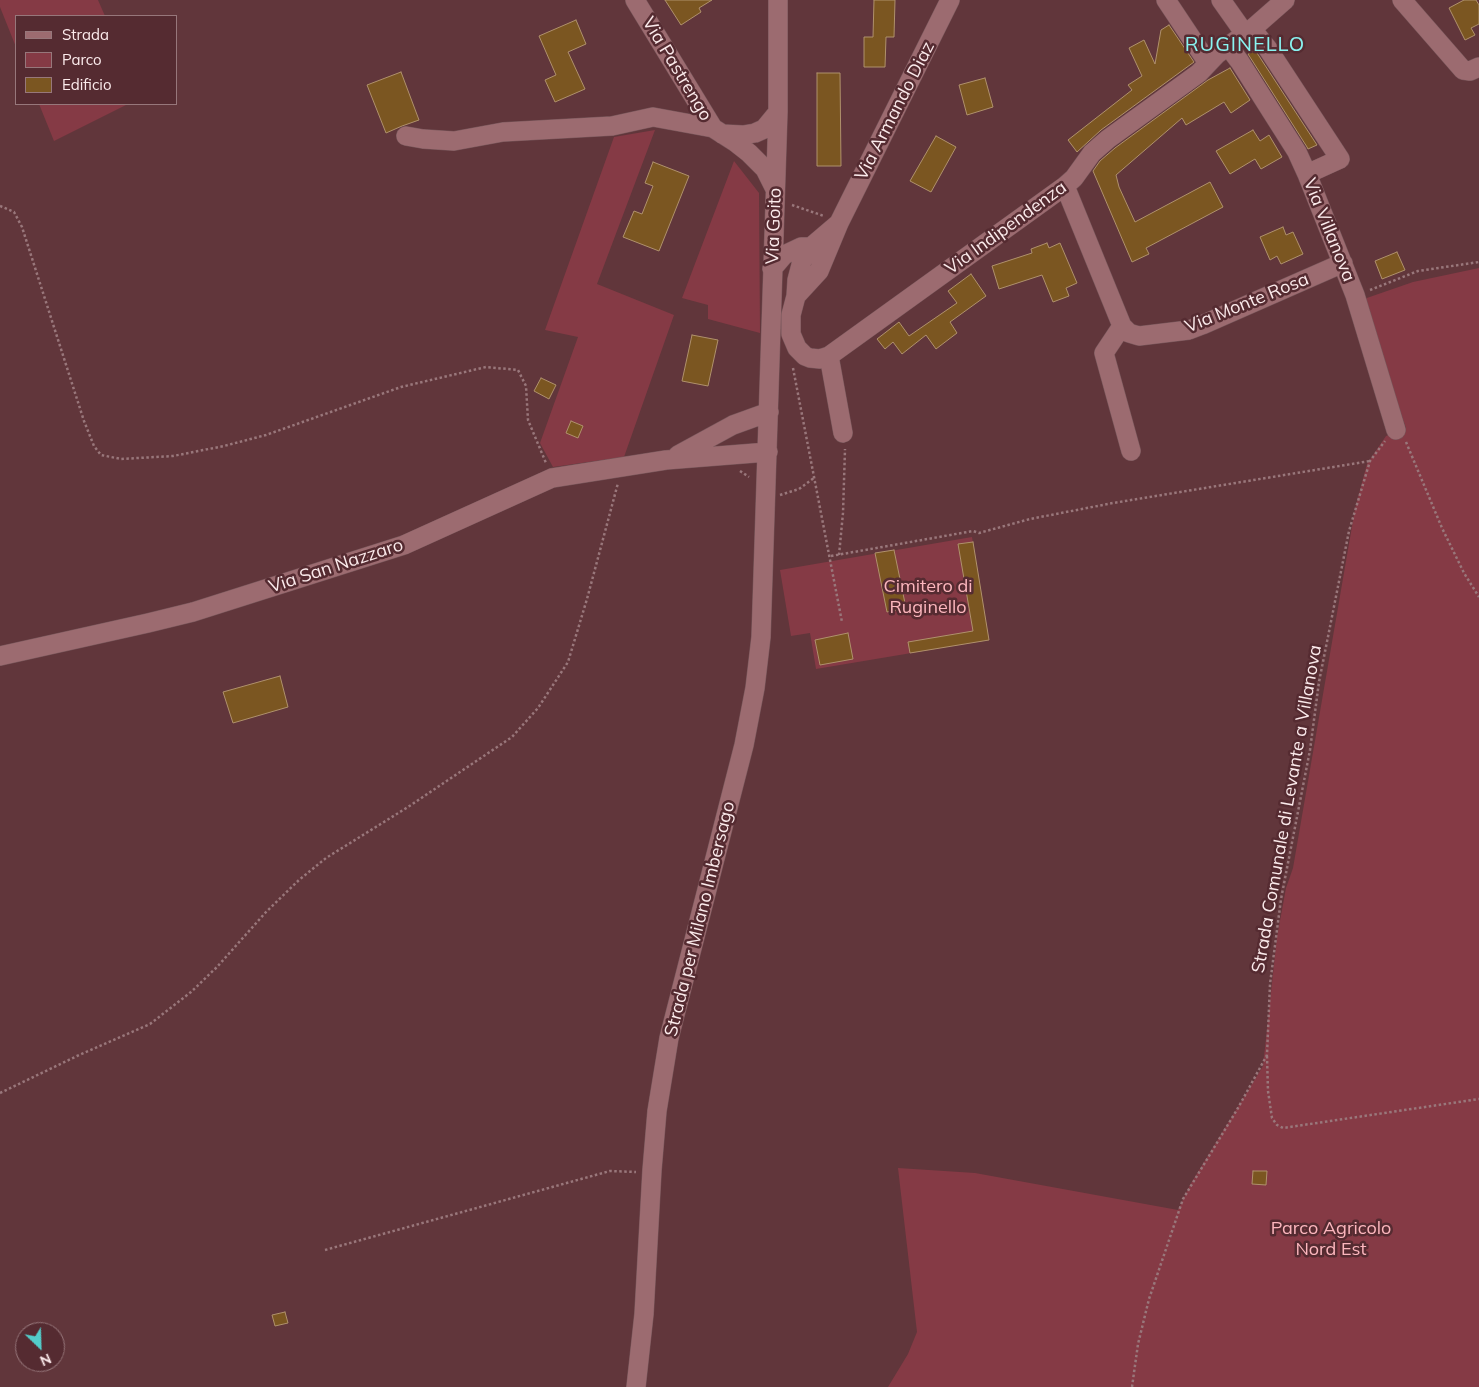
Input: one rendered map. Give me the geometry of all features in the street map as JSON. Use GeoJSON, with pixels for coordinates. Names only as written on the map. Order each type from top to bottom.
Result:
{"type":"FeatureCollection","features":[{"type":"Feature","properties":{"kind":"street","name":"Via Pastrengo"},"geometry":{"type":"LineString","coordinates":[[635,0],[718,131],[750,153],[784,193]]}},
{"type":"Feature","properties":{"kind":"street","name":"Via Goito"},"geometry":{"type":"LineString","coordinates":[[768,452],[774,222],[784,193],[778,112],[778,0]]}},
{"type":"Feature","properties":{"kind":"street","name":"Via Armando Diaz"},"geometry":{"type":"LineString","coordinates":[[813,249],[839,223],[950,0]]}},
{"type":"Feature","properties":{"kind":"street"},"geometry":{"type":"LineString","coordinates":[[1166,0],[1208,63]]}},
{"type":"Feature","properties":{"kind":"street"},"geometry":{"type":"LineString","coordinates":[[1221,0],[1248,31],[1268,49],[1340,159],[1307,174]]}},
{"type":"Feature","properties":{"kind":"street","name":"Via Indipendenza"},"geometry":{"type":"LineString","coordinates":[[828,356],[1065,186],[1074,178],[1092,153],[1108,139],[1199,73],[1228,46],[1285,0]]}},
{"type":"Feature","properties":{"kind":"street"},"geometry":{"type":"LineString","coordinates":[[1402,0],[1462,70],[1470,71],[1479,67]]}},
{"type":"Feature","properties":{"kind":"street","name":"Via Villanova"},"geometry":{"type":"LineString","coordinates":[[1228,46],[1297,152],[1307,174],[1355,295],[1396,430]]}},
{"type":"Feature","properties":{"kind":"street","name":"Via Pastrengo"},"geometry":{"type":"LineString","coordinates":[[718,131],[743,135],[755,133],[764,129],[778,112]]}},
{"type":"Feature","properties":{"kind":"street"},"geometry":{"type":"LineString","coordinates":[[406,136],[454,141],[503,132],[612,126],[653,117],[718,131]]}},
{"type":"Feature","properties":{"kind":"street"},"geometry":{"type":"LineString","coordinates":[[1065,186],[1122,326],[1104,353],[1131,451]]}},
{"type":"Feature","properties":{"kind":"street"},"geometry":{"type":"LineString","coordinates":[[774,222],[788,240],[813,249]]}},
{"type":"Feature","properties":{"kind":"street"},"geometry":{"type":"LineString","coordinates":[[813,249],[806,253],[796,280],[796,296],[791,315],[791,334],[794,344],[805,356],[815,359],[828,356],[843,433]]}},
{"type":"Feature","properties":{"kind":"street"},"geometry":{"type":"LineString","coordinates":[[772,269],[784,256],[813,249]]}},
{"type":"Feature","properties":{"kind":"street","name":"Via Monte Rosa"},"geometry":{"type":"LineString","coordinates":[[1122,326],[1130,333],[1139,336],[1189,330],[1343,263]]}},
{"type":"Feature","properties":{"kind":"street"},"geometry":{"type":"LineString","coordinates":[[771,292],[796,296]]}},
{"type":"Feature","properties":{"kind":"street","name":"Via San Nazzaro"},"geometry":{"type":"LineString","coordinates":[[666,460],[694,448],[733,425],[769,412]]}},
{"type":"Feature","properties":{"kind":"street"},"geometry":{"type":"LineString","coordinates":[[733,425],[734,455]]}},
{"type":"Feature","properties":{"kind":"street","name":"Via San Nazzaro"},"geometry":{"type":"LineString","coordinates":[[0,656],[193,612],[404,545],[552,478],[666,460],[768,452]]}},
{"type":"Feature","properties":{"kind":"street","name":"Strada per Milano Imbersago"},"geometry":{"type":"LineString","coordinates":[[636,1387],[644,1314],[652,1170],[668,1038],[744,745],[755,688],[761,637],[768,452]]}},
{"type":"Feature","properties":{"kind":"path"},"geometry":{"type":"LineString","coordinates":[[784,193],[792,206],[820,213],[839,223]]}},
{"type":"Feature","properties":{"kind":"path"},"geometry":{"type":"LineString","coordinates":[[0,206],[14,212],[22,227],[84,420],[94,446],[101,455],[121,459],[173,456],[224,446],[266,434],[401,388],[486,368],[500,368],[518,370],[526,386],[528,420],[552,478]]}},
{"type":"Feature","properties":{"kind":"path"},"geometry":{"type":"LineString","coordinates":[[1355,295],[1418,271],[1479,262]]}},
{"type":"Feature","properties":{"kind":"path"},"geometry":{"type":"LineString","coordinates":[[800,352],[793,364],[842,622]]}},
{"type":"Feature","properties":{"kind":"path"},"geometry":{"type":"LineString","coordinates":[[1396,430],[1402,433],[1442,528],[1464,573],[1479,596]]}},
{"type":"Feature","properties":{"kind":"path","name":"Strada Comunale di Levante a Villanova"},"geometry":{"type":"LineString","coordinates":[[1132,1387],[1138,1344],[1149,1299],[1183,1199],[1238,1108],[1266,1055],[1270,984],[1281,899],[1310,750],[1319,682],[1349,530],[1370,461],[1392,432],[1396,430]]}},
{"type":"Feature","properties":{"kind":"path"},"geometry":{"type":"LineString","coordinates":[[838,555],[843,513],[846,444],[843,433]]}},
{"type":"Feature","properties":{"kind":"path"},"geometry":{"type":"LineString","coordinates":[[734,455],[734,468],[748,475],[752,482]]}},
{"type":"Feature","properties":{"kind":"path"},"geometry":{"type":"LineString","coordinates":[[830,556],[973,531],[979,533],[1030,518],[1370,461]]}},
{"type":"Feature","properties":{"kind":"path"},"geometry":{"type":"LineString","coordinates":[[0,1093],[150,1024],[191,992],[217,967],[266,912],[299,880],[326,858],[408,807],[512,737],[538,708],[568,662],[624,467]]}},
{"type":"Feature","properties":{"kind":"path"},"geometry":{"type":"LineString","coordinates":[[767,496],[799,489],[814,478]]}},
{"type":"Feature","properties":{"kind":"path"},"geometry":{"type":"LineString","coordinates":[[1266,1055],[1272,1118],[1283,1128],[1479,1099]]}},
{"type":"Feature","properties":{"kind":"path"},"geometry":{"type":"LineString","coordinates":[[325,1250],[610,1171],[642,1172],[652,1170]]}},
{"type":"Feature","properties":{"kind":"green space"},"geometry":{"type":"Polygon","coordinates":[[[0,0],[98,0],[105,15],[15,15],[15,44],[0,7],[0,0]]]}},
{"type":"Feature","properties":{"kind":"green space"},"geometry":{"type":"Polygon","coordinates":[[[39,105],[126,105],[54,141],[39,105]]]}},
{"type":"Feature","properties":{"kind":"green space"},"geometry":{"type":"Polygon","coordinates":[[[655,130],[597,284],[674,315],[624,457],[553,467],[540,443],[578,337],[545,330],[614,137],[655,130]]]}},
{"type":"Feature","properties":{"kind":"green space"},"geometry":{"type":"Polygon","coordinates":[[[734,161],[759,193],[760,333],[708,319],[708,305],[682,298],[734,161]]]}},
{"type":"Feature","properties":{"kind":"green space","name":"Parco Agricolo Nord Est"},"geometry":{"type":"Polygon","coordinates":[[[1479,268],[1479,1387],[888,1387],[908,1354],[917,1332],[898,1168],[975,1173],[1178,1210],[1190,1185],[1263,1066],[1277,937],[1286,888],[1293,868],[1355,509],[1367,464],[1386,436],[1406,428],[1361,300],[1413,282],[1479,268]]]}},
{"type":"Feature","properties":{"kind":"green space","name":"Cimitero di Ruginello"},"geometry":{"type":"Polygon","coordinates":[[[972,537],[989,640],[816,669],[810,633],[791,636],[780,570],[972,537]]]}},
{"type":"Feature","properties":{"kind":"building"},"geometry":{"type":"Polygon","coordinates":[[[665,0],[712,0],[699,8],[701,12],[681,25],[665,0]]]}},
{"type":"Feature","properties":{"kind":"building"},"geometry":{"type":"Polygon","coordinates":[[[874,0],[895,0],[894,37],[886,37],[885,67],[864,67],[864,37],[873,37],[874,0]]]}},
{"type":"Feature","properties":{"kind":"building"},"geometry":{"type":"Polygon","coordinates":[[[1464,0],[1476,0],[1479,5],[1479,24],[1471,28],[1475,35],[1465,40],[1449,8],[1464,0]]]}},
{"type":"Feature","properties":{"kind":"building"},"geometry":{"type":"Polygon","coordinates":[[[576,20],[586,44],[568,52],[585,89],[555,102],[545,80],[556,75],[539,36],[576,20]]]}},
{"type":"Feature","properties":{"kind":"building"},"geometry":{"type":"Polygon","coordinates":[[[1169,25],[1194,62],[1101,130],[1077,152],[1068,140],[1132,90],[1128,85],[1142,76],[1129,48],[1144,40],[1155,64],[1161,30],[1169,25]]]}},
{"type":"Feature","properties":{"kind":"building"},"geometry":{"type":"Polygon","coordinates":[[[1255,50],[1317,145],[1308,149],[1248,54],[1255,50]]]}},
{"type":"Feature","properties":{"kind":"building"},"geometry":{"type":"Polygon","coordinates":[[[1230,68],[1250,100],[1231,113],[1224,102],[1186,125],[1182,118],[1116,175],[1119,187],[1135,222],[1210,182],[1223,207],[1146,248],[1149,254],[1132,262],[1093,171],[1100,161],[1115,148],[1208,80],[1230,68]]]}},
{"type":"Feature","properties":{"kind":"building"},"geometry":{"type":"Polygon","coordinates":[[[401,72],[419,120],[386,133],[367,85],[401,72]]]}},
{"type":"Feature","properties":{"kind":"building"},"geometry":{"type":"Polygon","coordinates":[[[817,73],[840,73],[841,166],[817,166],[817,73]]]}},
{"type":"Feature","properties":{"kind":"building"},"geometry":{"type":"Polygon","coordinates":[[[985,78],[993,107],[967,115],[959,85],[985,78]]]}},
{"type":"Feature","properties":{"kind":"building"},"geometry":{"type":"Polygon","coordinates":[[[1253,130],[1260,141],[1269,135],[1282,157],[1261,169],[1255,159],[1230,174],[1216,151],[1253,130]]]}},
{"type":"Feature","properties":{"kind":"building"},"geometry":{"type":"Polygon","coordinates":[[[936,136],[956,147],[931,192],[910,181],[936,136]]]}},
{"type":"Feature","properties":{"kind":"building"},"geometry":{"type":"Polygon","coordinates":[[[653,162],[689,176],[659,251],[623,237],[634,211],[642,214],[653,186],[645,183],[653,162]]]}},
{"type":"Feature","properties":{"kind":"building"},"geometry":{"type":"Polygon","coordinates":[[[1283,227],[1286,235],[1293,232],[1303,254],[1281,264],[1277,256],[1270,260],[1260,237],[1283,227]]]}},
{"type":"Feature","properties":{"kind":"building"},"geometry":{"type":"Polygon","coordinates":[[[1047,243],[1049,248],[1060,243],[1077,283],[1066,288],[1069,296],[1053,302],[1042,275],[999,289],[992,266],[1032,253],[1031,249],[1047,243]]]}},
{"type":"Feature","properties":{"kind":"building"},"geometry":{"type":"Polygon","coordinates":[[[1397,252],[1405,270],[1382,279],[1375,261],[1397,252]]]}},
{"type":"Feature","properties":{"kind":"building"},"geometry":{"type":"Polygon","coordinates":[[[971,274],[986,296],[950,322],[957,333],[936,349],[926,335],[902,354],[893,342],[885,349],[877,339],[899,322],[909,336],[957,303],[948,291],[971,274]]]}},
{"type":"Feature","properties":{"kind":"building"},"geometry":{"type":"Polygon","coordinates":[[[692,335],[718,340],[708,386],[682,381],[692,335]]]}},
{"type":"Feature","properties":{"kind":"building"},"geometry":{"type":"Polygon","coordinates":[[[541,378],[556,385],[549,399],[534,391],[541,378]]]}},
{"type":"Feature","properties":{"kind":"building"},"geometry":{"type":"Polygon","coordinates":[[[571,421],[583,426],[578,438],[566,433],[571,421]]]}},
{"type":"Feature","properties":{"kind":"building"},"geometry":{"type":"Polygon","coordinates":[[[973,542],[989,640],[910,653],[908,642],[973,631],[958,544],[973,542]]]}},
{"type":"Feature","properties":{"kind":"building"},"geometry":{"type":"Polygon","coordinates":[[[894,550],[906,608],[887,612],[875,553],[894,550]]]}},
{"type":"Feature","properties":{"kind":"building"},"geometry":{"type":"Polygon","coordinates":[[[848,633],[853,659],[820,665],[815,640],[848,633]]]}},
{"type":"Feature","properties":{"kind":"building"},"geometry":{"type":"Polygon","coordinates":[[[280,676],[288,707],[233,723],[223,692],[280,676]]]}},
{"type":"Feature","properties":{"kind":"building"},"geometry":{"type":"Polygon","coordinates":[[[1253,1171],[1267,1171],[1266,1185],[1252,1184],[1253,1171]]]}},
{"type":"Feature","properties":{"kind":"building"},"geometry":{"type":"Polygon","coordinates":[[[285,1312],[288,1323],[275,1326],[272,1315],[285,1312]]]}},
{"type":"Feature","properties":{"kind":"district","name":"RUGINELLO"},"geometry":{"type":"Point","coordinates":[1245,45]}}]}
